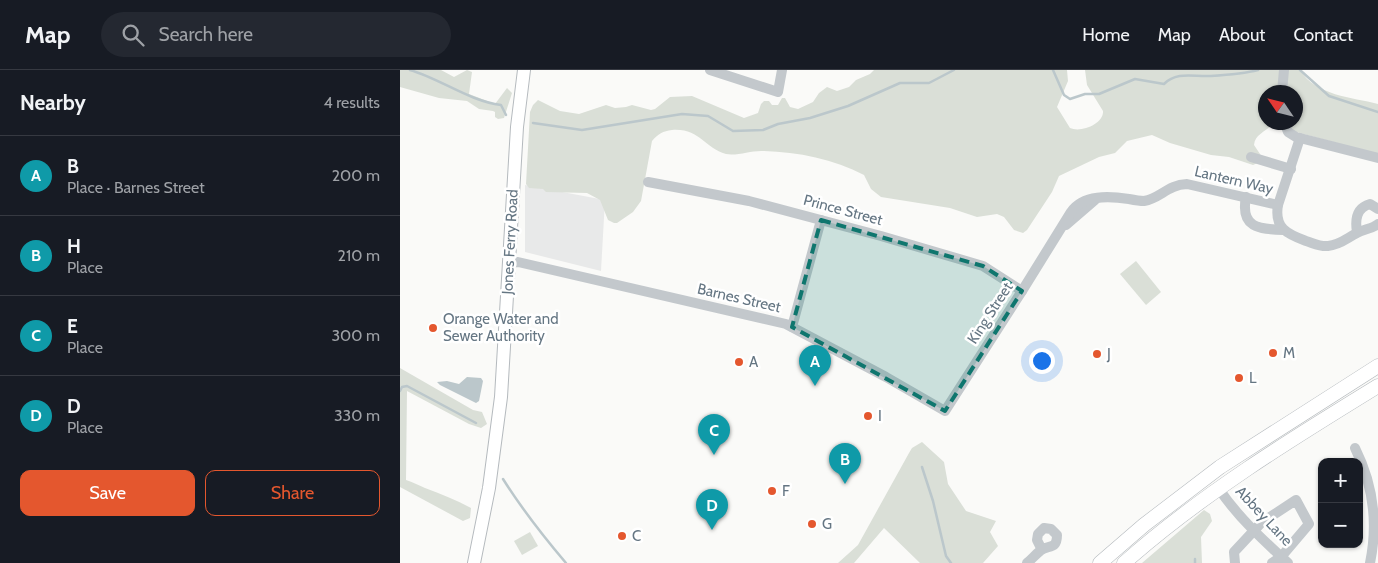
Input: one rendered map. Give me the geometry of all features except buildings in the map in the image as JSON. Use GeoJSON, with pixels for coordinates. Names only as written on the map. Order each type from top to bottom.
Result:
{"type":"FeatureCollection","features":[{"type":"Feature","properties":{"kind":"highway"},"geometry":{"type":"LineString","coordinates":[[1100,563],[1144,525],[1203,479],[1278,428],[1378,366]]}},
{"type":"Feature","properties":{"kind":"highway"},"geometry":{"type":"LineString","coordinates":[[1124,563],[1167,527],[1219,488],[1281,446],[1378,386]]}},
{"type":"Feature","properties":{"kind":"highway"},"geometry":{"type":"LineString","coordinates":[[1219,488],[1220,479],[1224,474],[1251,453],[1278,428]]}},
{"type":"Feature","properties":{"kind":"highway"},"geometry":{"type":"LineString","coordinates":[[1124,563],[1144,538],[1195,495],[1203,479]]}},
{"type":"Feature","properties":{"kind":"main road","name":"Jones Ferry Road"},"geometry":{"type":"LineString","coordinates":[[474,563],[490,488],[499,422],[516,127],[524,70]]}},
{"type":"Feature","properties":{"kind":"street"},"geometry":{"type":"LineString","coordinates":[[710,70],[778,92],[782,70]]}},
{"type":"Feature","properties":{"kind":"street"},"geometry":{"type":"LineString","coordinates":[[1283,85],[1284,70]]}},
{"type":"Feature","properties":{"kind":"street"},"geometry":{"type":"LineString","coordinates":[[1287,130],[1300,138],[1378,158]]}},
{"type":"Feature","properties":{"kind":"street"},"geometry":{"type":"LineString","coordinates":[[1300,138],[1278,205],[1278,219],[1284,230],[1294,237],[1321,246],[1328,246],[1343,242],[1357,232],[1375,227],[1378,224]]}},
{"type":"Feature","properties":{"kind":"street"},"geometry":{"type":"LineString","coordinates":[[1251,157],[1291,168]]}},
{"type":"Feature","properties":{"kind":"street","name":"Prince Street"},"geometry":{"type":"LineString","coordinates":[[648,182],[750,201],[983,266],[1022,291]]}},
{"type":"Feature","properties":{"kind":"street","name":"Lantern Way"},"geometry":{"type":"LineString","coordinates":[[1060,231],[1097,197],[1104,196],[1144,201],[1157,196],[1172,186],[1187,184],[1278,205]]}},
{"type":"Feature","properties":{"kind":"street"},"geometry":{"type":"LineString","coordinates":[[1246,198],[1246,218],[1252,224],[1269,229],[1284,230]]}},
{"type":"Feature","properties":{"kind":"street"},"geometry":{"type":"LineString","coordinates":[[1357,232],[1356,219],[1361,209],[1370,204],[1378,209]]}},
{"type":"Feature","properties":{"kind":"street"},"geometry":{"type":"LineString","coordinates":[[792,327],[821,220]]}},
{"type":"Feature","properties":{"kind":"street","name":"King Street"},"geometry":{"type":"LineString","coordinates":[[945,411],[1060,231]]}},
{"type":"Feature","properties":{"kind":"street","name":"Barnes Street"},"geometry":{"type":"LineString","coordinates":[[509,263],[524,263],[757,316],[792,327],[945,411]]}},
{"type":"Feature","properties":{"kind":"street"},"geometry":{"type":"LineString","coordinates":[[1355,448],[1375,490],[1375,531],[1370,563]]}},
{"type":"Feature","properties":{"kind":"street","name":"Abbey Lane"},"geometry":{"type":"LineString","coordinates":[[1219,488],[1227,501],[1254,531],[1284,560]]}},
{"type":"Feature","properties":{"kind":"street"},"geometry":{"type":"LineString","coordinates":[[1235,563],[1234,552],[1261,523],[1296,500],[1309,524],[1284,560],[1272,563]]}},
{"type":"Feature","properties":{"kind":"street"},"geometry":{"type":"LineString","coordinates":[[1027,563],[1041,548]]}},
{"type":"Feature","properties":{"kind":"highlighted area"},"geometry":{"type":"Polygon","coordinates":[[[821,220],[983,266],[1022,291],[945,411],[792,327],[821,220]]]}},
{"type":"Feature","properties":{"kind":"shaded area"},"geometry":{"type":"Polygon","coordinates":[[[400,70],[441,70],[454,77],[467,70],[472,72],[469,94],[495,104],[507,88],[512,93],[504,118],[498,119],[495,117],[495,112],[479,109],[467,101],[439,98],[400,87],[400,70]]]}},
{"type":"Feature","properties":{"kind":"shaded area"},"geometry":{"type":"Polygon","coordinates":[[[874,70],[1067,70],[1068,81],[1057,107],[1070,128],[1080,129],[1091,126],[1100,120],[1103,111],[1087,85],[1085,70],[1300,70],[1307,79],[1325,90],[1378,104],[1378,154],[1293,130],[1303,130],[1303,85],[1258,85],[1258,130],[1266,130],[1256,138],[1254,145],[1262,157],[1260,162],[1253,165],[1229,157],[1211,155],[1170,143],[1152,135],[1127,141],[1115,153],[1099,157],[1059,176],[1052,192],[1027,230],[1023,233],[1014,230],[1004,217],[997,214],[977,217],[950,208],[881,197],[871,189],[864,175],[828,161],[803,155],[777,152],[759,151],[726,154],[712,147],[696,135],[681,130],[663,132],[652,141],[641,201],[633,212],[617,223],[608,220],[600,200],[587,193],[546,192],[543,189],[529,188],[526,184],[530,112],[538,100],[560,111],[579,114],[606,105],[615,108],[632,105],[651,110],[670,97],[692,96],[744,118],[758,113],[764,101],[769,101],[772,105],[778,105],[782,98],[785,98],[790,107],[798,109],[813,102],[819,93],[827,87],[837,91],[849,87],[856,80],[870,74],[874,70]]]}},
{"type":"Feature","properties":{"kind":"shaded area"},"geometry":{"type":"Polygon","coordinates":[[[525,185],[605,200],[601,271],[525,252],[525,185]]]}},
{"type":"Feature","properties":{"kind":"shaded area"},"geometry":{"type":"Polygon","coordinates":[[[1136,261],[1161,292],[1146,305],[1120,274],[1136,261]]]}},
{"type":"Feature","properties":{"kind":"shaded area"},"geometry":{"type":"Polygon","coordinates":[[[400,368],[473,410],[482,412],[487,424],[481,428],[469,424],[407,391],[406,480],[471,508],[470,518],[463,521],[400,487],[400,368]]]}},
{"type":"Feature","properties":{"kind":"shaded area"},"geometry":{"type":"Polygon","coordinates":[[[467,377],[481,378],[483,381],[479,401],[476,403],[437,382],[447,381],[459,384],[467,377]]]}},
{"type":"Feature","properties":{"kind":"shaded area"},"geometry":{"type":"Polygon","coordinates":[[[922,442],[944,462],[948,484],[966,511],[996,521],[990,532],[998,546],[983,563],[920,563],[884,528],[854,563],[838,563],[858,545],[912,448],[922,442]]]}},
{"type":"Feature","properties":{"kind":"shaded area"},"geometry":{"type":"Polygon","coordinates":[[[1204,510],[1210,514],[1212,521],[1201,537],[1202,563],[1142,563],[1204,510]]]}},
{"type":"Feature","properties":{"kind":"shaded area"},"geometry":{"type":"Polygon","coordinates":[[[530,532],[538,546],[522,555],[514,541],[530,532]]]}},
{"type":"Feature","properties":{"kind":"waterway"},"geometry":{"type":"LineString","coordinates":[[410,70],[466,95],[501,105],[506,115]]}},
{"type":"Feature","properties":{"kind":"waterway"},"geometry":{"type":"LineString","coordinates":[[533,123],[582,130],[682,114],[708,116],[733,131],[763,130],[778,124],[810,118],[848,106],[900,83],[929,83],[954,70]]}},
{"type":"Feature","properties":{"kind":"waterway"},"geometry":{"type":"LineString","coordinates":[[1053,70],[1064,95],[1070,99],[1085,94],[1099,94],[1135,79],[1164,84],[1174,77],[1186,75],[1210,76],[1258,70]]}},
{"type":"Feature","properties":{"kind":"waterway"},"geometry":{"type":"LineString","coordinates":[[1300,70],[1329,96],[1378,112]]}},
{"type":"Feature","properties":{"kind":"waterway"},"geometry":{"type":"LineString","coordinates":[[400,391],[402,387],[407,386],[476,423]]}},
{"type":"Feature","properties":{"kind":"waterway"},"geometry":{"type":"LineString","coordinates":[[922,467],[933,501],[946,556],[951,563]]}},
{"type":"Feature","properties":{"kind":"waterway"},"geometry":{"type":"LineString","coordinates":[[503,479],[533,522],[566,563]]}},
{"type":"Feature","properties":{"kind":"place","name":"Orange Water and Sewer Authority"},"geometry":{"type":"Point","coordinates":[433,328]}},
{"type":"Feature","properties":{"kind":"place","name":"M"},"geometry":{"type":"Point","coordinates":[1273,353]}},
{"type":"Feature","properties":{"kind":"place","name":"J"},"geometry":{"type":"Point","coordinates":[1097,354]}},
{"type":"Feature","properties":{"kind":"place","name":"A"},"geometry":{"type":"Point","coordinates":[739,362]}},
{"type":"Feature","properties":{"kind":"place","name":"L"},"geometry":{"type":"Point","coordinates":[1239,378]}},
{"type":"Feature","properties":{"kind":"place","name":"B"},"geometry":{"type":"Point","coordinates":[815,386]}},
{"type":"Feature","properties":{"kind":"place","name":"I"},"geometry":{"type":"Point","coordinates":[868,416]}},
{"type":"Feature","properties":{"kind":"place","name":"E"},"geometry":{"type":"Point","coordinates":[714,455]}},
{"type":"Feature","properties":{"kind":"place","name":"H"},"geometry":{"type":"Point","coordinates":[845,484]}},
{"type":"Feature","properties":{"kind":"place","name":"F"},"geometry":{"type":"Point","coordinates":[772,491]}},
{"type":"Feature","properties":{"kind":"place","name":"G"},"geometry":{"type":"Point","coordinates":[812,524]}},
{"type":"Feature","properties":{"kind":"place","name":"D"},"geometry":{"type":"Point","coordinates":[712,530]}},
{"type":"Feature","properties":{"kind":"place","name":"C"},"geometry":{"type":"Point","coordinates":[622,536]}}]}
